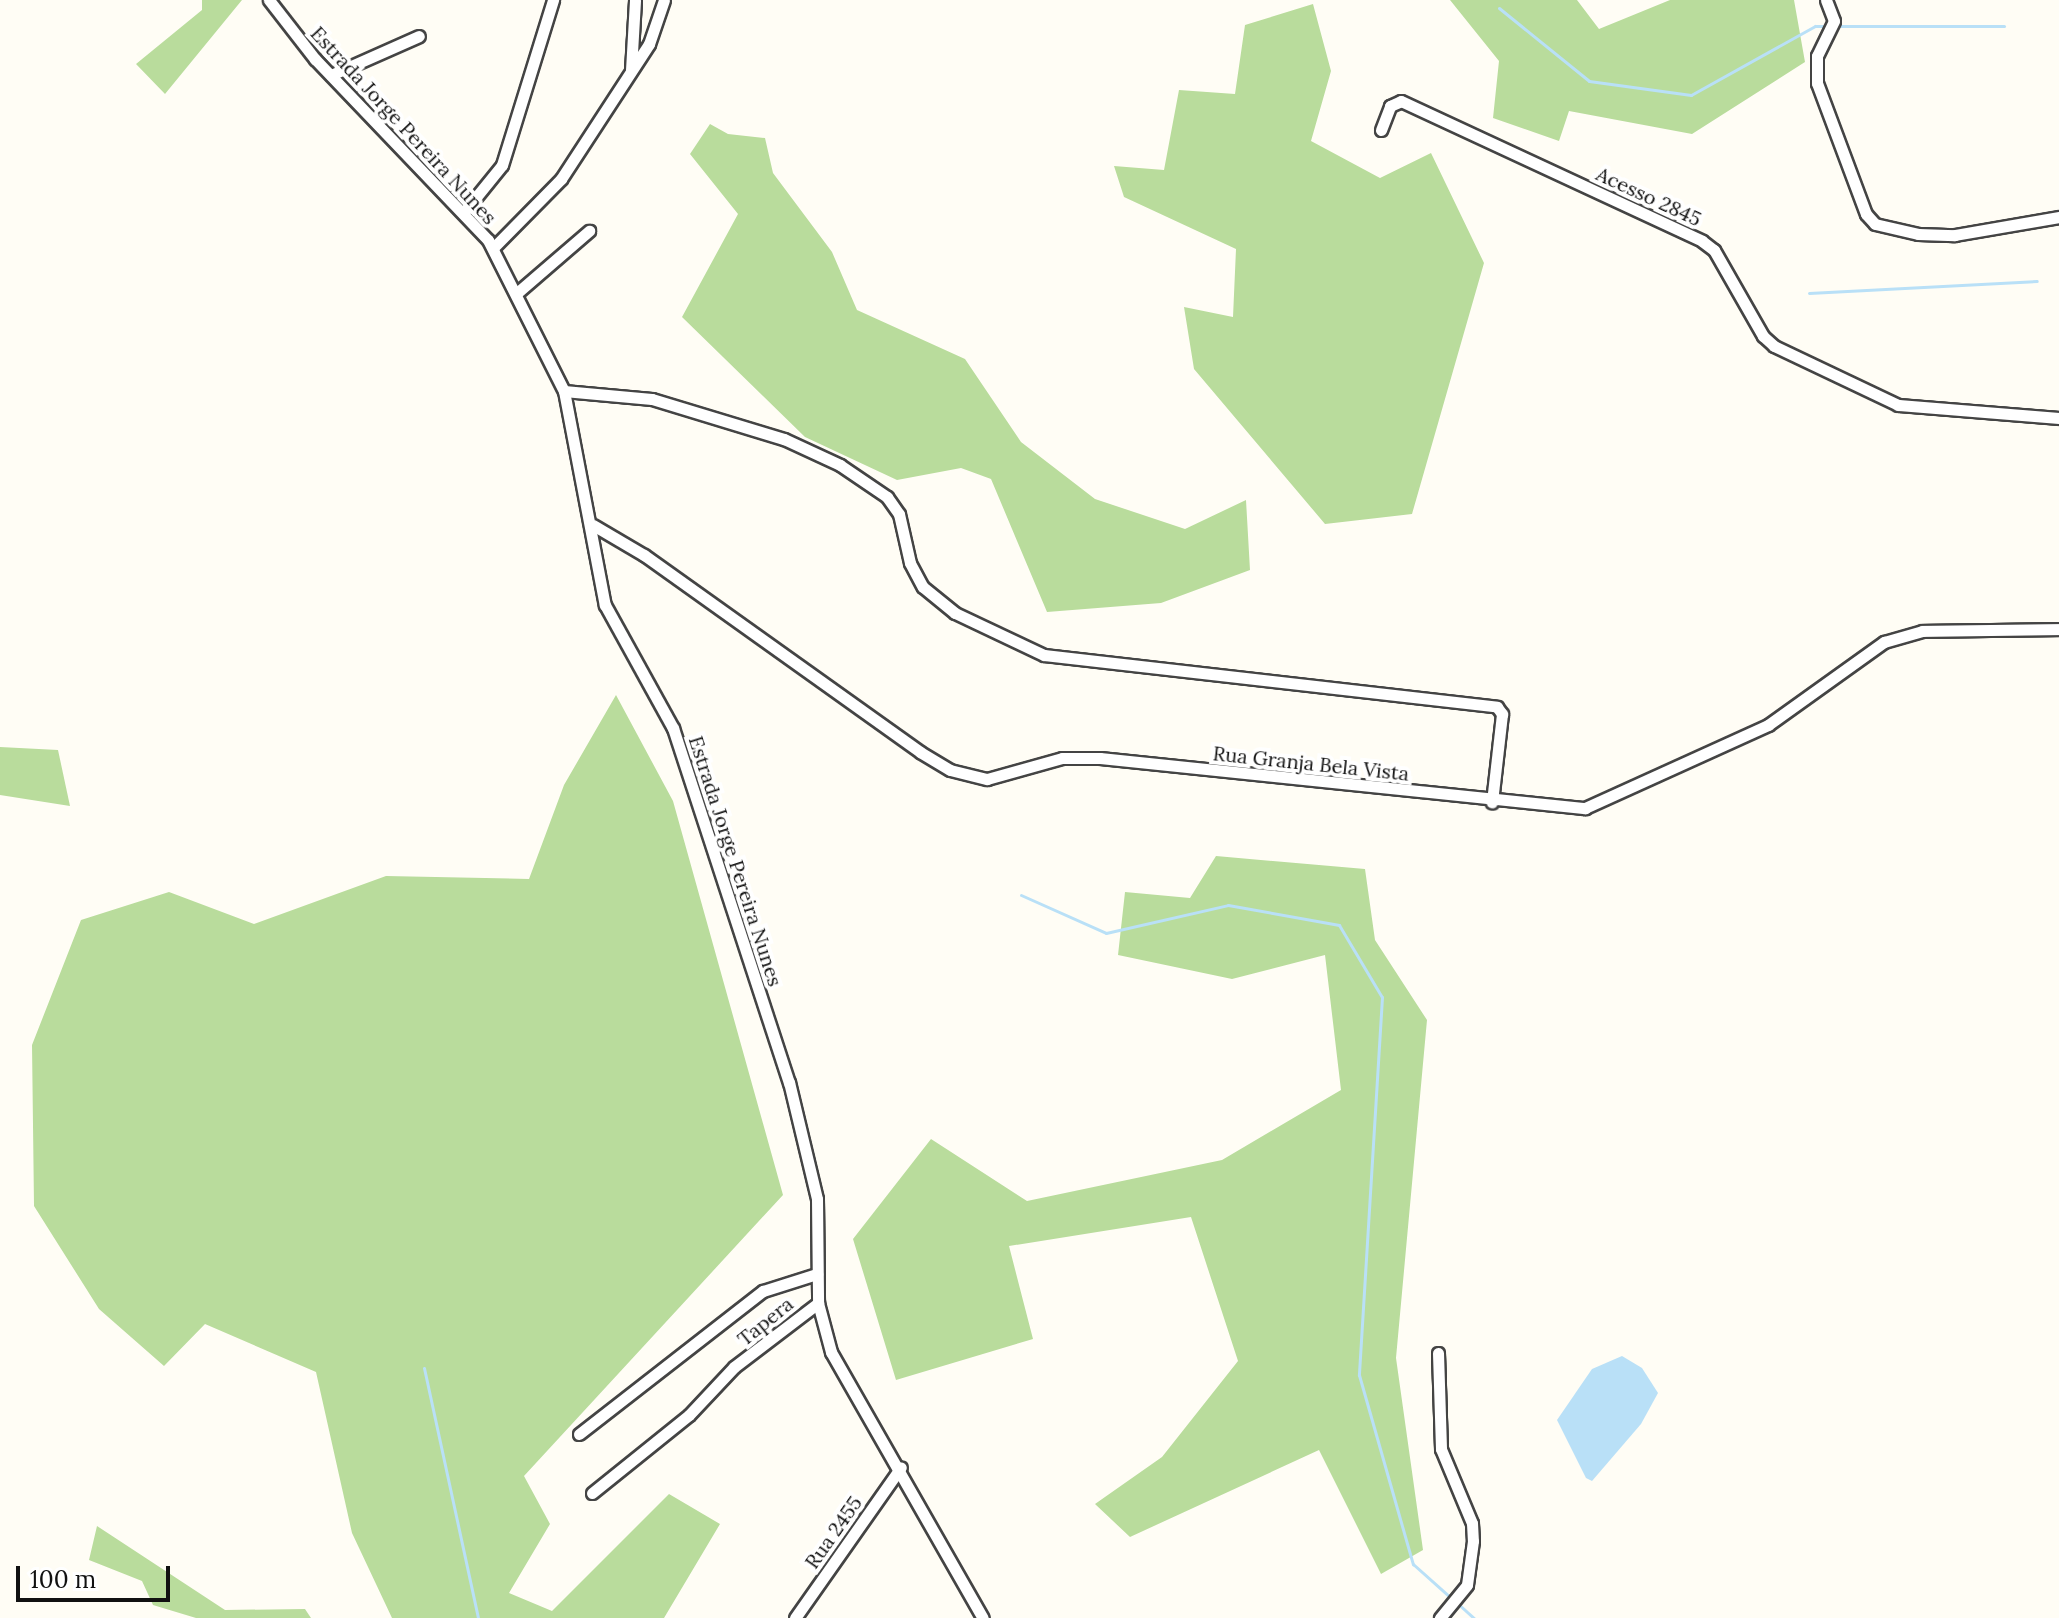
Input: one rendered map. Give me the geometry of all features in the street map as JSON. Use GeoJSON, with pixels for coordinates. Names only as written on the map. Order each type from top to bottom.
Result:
{"type":"FeatureCollection","features":[{"type":"Feature","properties":{"kind":"street","name":"Estrada Jorge Pereira Nunes"},"geometry":{"type":"LineString","coordinates":[[269,0],[283,23],[464,212],[493,248],[518,292],[564,391],[593,525],[605,605],[673,728],[789,1082],[817,1199],[818,1303],[831,1352],[901,1467],[983,1618]]}},
{"type":"Feature","properties":{"kind":"street"},"geometry":{"type":"LineString","coordinates":[[464,212],[502,165],[553,0]]}},
{"type":"Feature","properties":{"kind":"street"},"geometry":{"type":"LineString","coordinates":[[631,74],[635,0]]}},
{"type":"Feature","properties":{"kind":"street"},"geometry":{"type":"LineString","coordinates":[[493,248],[561,179],[631,74],[664,0]]}},
{"type":"Feature","properties":{"kind":"street"},"geometry":{"type":"LineString","coordinates":[[1826,0],[1834,21],[1817,56],[1817,83],[1866,214],[1875,224],[1918,234],[1955,235],[2059,217]]}},
{"type":"Feature","properties":{"kind":"street"},"geometry":{"type":"LineString","coordinates":[[331,75],[419,36]]}},
{"type":"Feature","properties":{"kind":"street","name":"Acesso 2845"},"geometry":{"type":"LineString","coordinates":[[1381,130],[1390,106],[1401,101],[1702,241],[1719,256],[1763,336],[1774,346],[1898,405],[2059,418]]}},
{"type":"Feature","properties":{"kind":"street"},"geometry":{"type":"LineString","coordinates":[[518,292],[589,231]]}},
{"type":"Feature","properties":{"kind":"street"},"geometry":{"type":"LineString","coordinates":[[564,391],[652,399],[784,439],[840,465],[887,497],[899,514],[910,563],[923,587],[967,620],[1044,655],[1497,707],[1502,714],[1492,802]]}},
{"type":"Feature","properties":{"kind":"street","name":"Rua Granja Bela Vista"},"geometry":{"type":"LineString","coordinates":[[593,525],[644,555],[920,752],[970,777],[987,779],[1062,758],[1088,758],[1570,809],[1595,805],[1768,725],[1884,642],[1922,631],[2059,629]]}},
{"type":"Feature","properties":{"kind":"street"},"geometry":{"type":"LineString","coordinates":[[579,1434],[763,1291],[817,1274]]}},
{"type":"Feature","properties":{"kind":"street","name":"Tapera"},"geometry":{"type":"LineString","coordinates":[[592,1493],[689,1415],[734,1367],[818,1303]]}},
{"type":"Feature","properties":{"kind":"street"},"geometry":{"type":"LineString","coordinates":[[1438,1353],[1441,1449],[1472,1523],[1473,1541],[1467,1585],[1440,1618]]}},
{"type":"Feature","properties":{"kind":"street","name":"Rua 2455"},"geometry":{"type":"LineString","coordinates":[[795,1618],[901,1467]]}},
{"type":"Feature","properties":{"kind":"green space"},"geometry":{"type":"Polygon","coordinates":[[[202,0],[242,0],[165,94],[136,64],[202,10],[202,0]]]}},
{"type":"Feature","properties":{"kind":"green space"},"geometry":{"type":"Polygon","coordinates":[[[1450,0],[1577,0],[1599,29],[1670,0],[1794,0],[1805,62],[1692,134],[1569,111],[1559,141],[1493,118],[1499,61],[1450,0]]]}},
{"type":"Feature","properties":{"kind":"green space"},"geometry":{"type":"Polygon","coordinates":[[[1313,4],[1331,71],[1311,141],[1380,178],[1431,153],[1484,263],[1412,514],[1325,524],[1194,369],[1184,307],[1233,317],[1236,249],[1124,197],[1114,166],[1164,170],[1179,90],[1235,94],[1245,25],[1313,4]]]}},
{"type":"Feature","properties":{"kind":"green space"},"geometry":{"type":"Polygon","coordinates":[[[710,124],[728,134],[765,138],[773,173],[832,252],[857,310],[965,359],[1021,442],[1095,499],[1185,529],[1246,500],[1250,570],[1161,603],[1047,612],[991,479],[961,468],[897,480],[805,437],[682,317],[738,214],[690,154],[710,124]]]}},
{"type":"Feature","properties":{"kind":"green space"},"geometry":{"type":"Polygon","coordinates":[[[616,695],[673,801],[783,1195],[524,1476],[550,1524],[509,1593],[552,1611],[669,1494],[720,1524],[664,1618],[392,1618],[352,1533],[316,1372],[205,1324],[164,1366],[99,1309],[34,1206],[32,1045],[81,920],[169,892],[254,924],[386,876],[529,879],[564,785],[616,695]]]}},
{"type":"Feature","properties":{"kind":"green space"},"geometry":{"type":"Polygon","coordinates":[[[0,747],[58,750],[70,806],[0,795],[0,747]]]}},
{"type":"Feature","properties":{"kind":"green space"},"geometry":{"type":"Polygon","coordinates":[[[1216,856],[1365,869],[1375,940],[1427,1020],[1396,1358],[1423,1550],[1381,1574],[1319,1450],[1130,1537],[1095,1504],[1162,1457],[1238,1361],[1191,1217],[1009,1246],[1033,1339],[896,1380],[853,1239],[931,1139],[1027,1201],[1222,1160],[1341,1090],[1325,955],[1232,979],[1118,955],[1125,892],[1190,898],[1216,856]]]}},
{"type":"Feature","properties":{"kind":"green space"},"geometry":{"type":"Polygon","coordinates":[[[97,1526],[225,1610],[305,1609],[311,1618],[196,1618],[153,1605],[142,1581],[89,1560],[97,1526]]]}},
{"type":"Feature","properties":{"kind":"water"},"geometry":{"type":"Polygon","coordinates":[[[1622,1356],[1642,1368],[1658,1393],[1641,1424],[1592,1481],[1586,1478],[1557,1420],[1592,1369],[1622,1356]]]}},
{"type":"Feature","properties":{"kind":"waterway"},"geometry":{"type":"LineString","coordinates":[[1499,8],[1589,81],[1691,95],[1815,26],[1827,26]]}},
{"type":"Feature","properties":{"kind":"waterway"},"geometry":{"type":"LineString","coordinates":[[1835,26],[2004,26]]}},
{"type":"Feature","properties":{"kind":"waterway"},"geometry":{"type":"LineString","coordinates":[[1809,293],[2037,281]]}},
{"type":"Feature","properties":{"kind":"waterway"},"geometry":{"type":"LineString","coordinates":[[1021,895],[1106,933],[1228,905],[1339,925],[1382,997],[1359,1375],[1413,1564],[1450,1597]]}},
{"type":"Feature","properties":{"kind":"waterway"},"geometry":{"type":"LineString","coordinates":[[424,1368],[478,1618]]}},
{"type":"Feature","properties":{"kind":"waterway"},"geometry":{"type":"LineString","coordinates":[[1456,1602],[1474,1618]]}}]}
